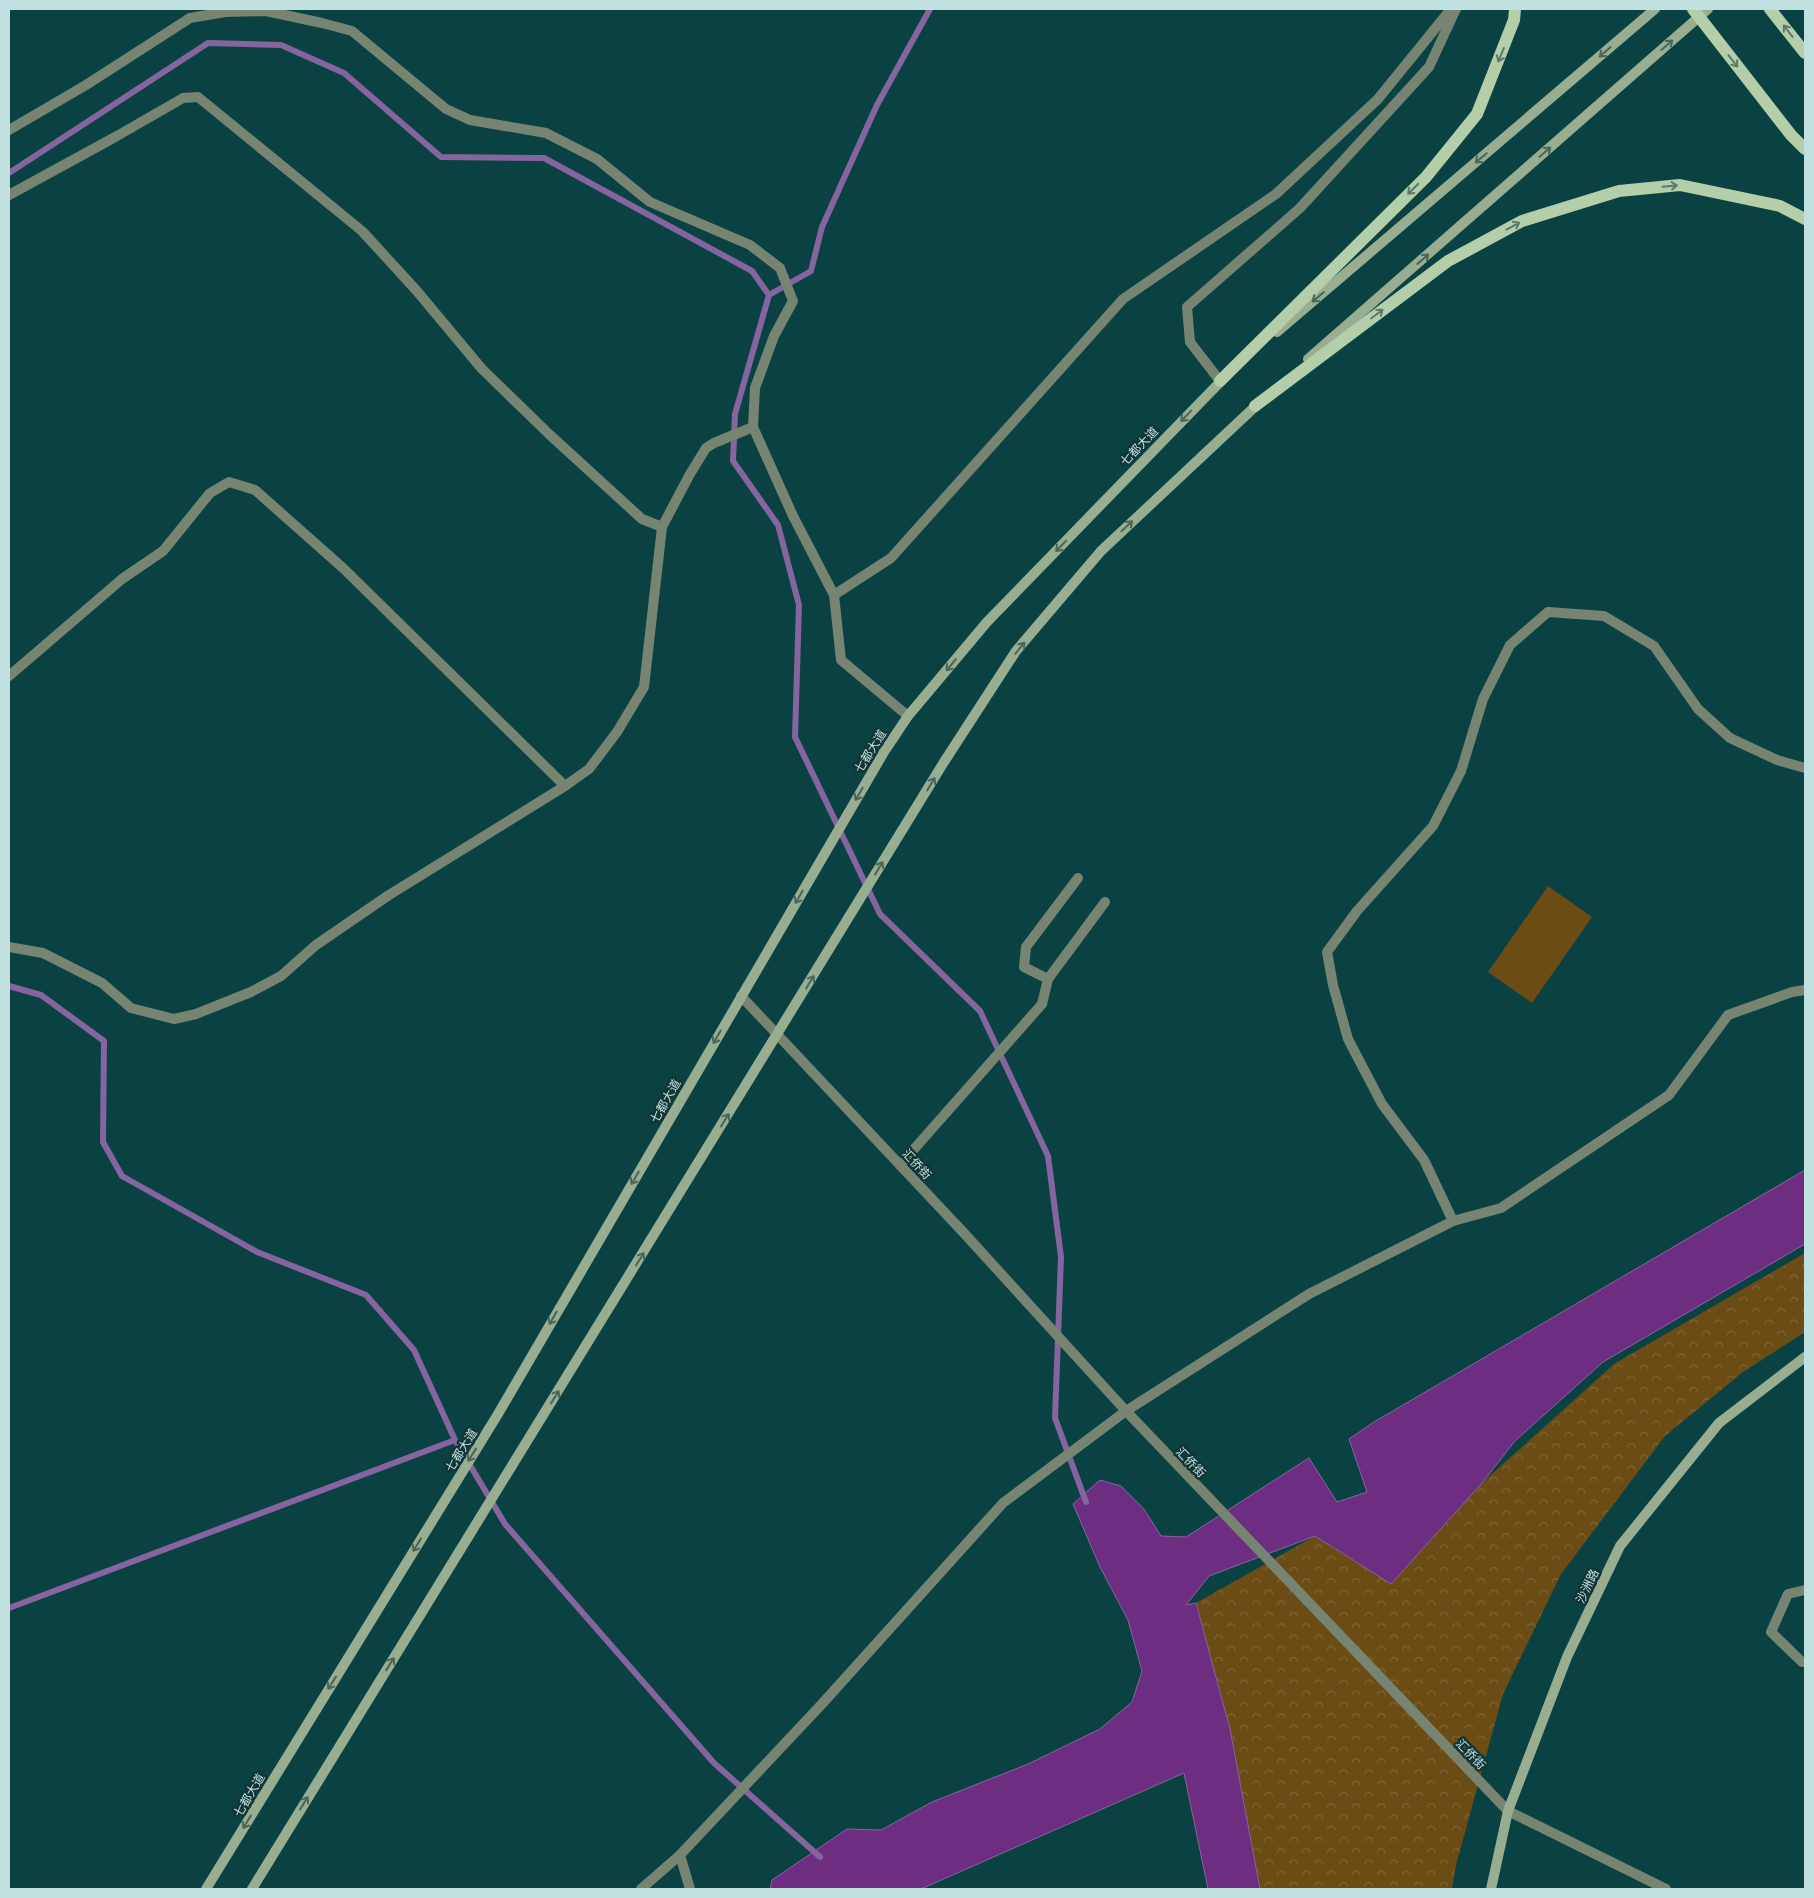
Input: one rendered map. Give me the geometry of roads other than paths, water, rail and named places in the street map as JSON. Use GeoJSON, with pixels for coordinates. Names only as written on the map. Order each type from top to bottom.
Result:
{"type":"FeatureCollection","features":[{"type":"Feature","properties":{"kind":"main road"},"geometry":{"type":"LineString","coordinates":[[1220,381],[1426,177],[1477,114],[1514,20],[1515,9]]}},
{"type":"Feature","properties":{"kind":"main road","name":"七都大道"},"geometry":{"type":"LineString","coordinates":[[206,1889],[498,1414],[823,855],[884,752],[908,716],[987,622],[1220,381],[1655,9]]}},
{"type":"Feature","properties":{"kind":"main road"},"geometry":{"type":"LineString","coordinates":[[1693,9],[1790,136],[1805,150]]}},
{"type":"Feature","properties":{"kind":"main road"},"geometry":{"type":"LineString","coordinates":[[252,1889],[906,825],[1016,651],[1101,551],[1254,406],[1708,9]]}},
{"type":"Feature","properties":{"kind":"main road"},"geometry":{"type":"LineString","coordinates":[[1770,9],[1805,53]]}},
{"type":"Feature","properties":{"kind":"main road"},"geometry":{"type":"LineString","coordinates":[[1254,406],[1448,260],[1522,221],[1619,191],[1680,185],[1780,206],[1805,219]]}},
{"type":"Feature","properties":{"kind":"main road","name":"沙洲路"},"geometry":{"type":"LineString","coordinates":[[1491,1889],[1508,1811],[1567,1657],[1620,1546],[1719,1423],[1805,1357]]}},
{"type":"Feature","properties":{"kind":"street"},"geometry":{"type":"LineString","coordinates":[[834,595],[891,558],[1122,299],[1276,194],[1378,99],[1451,9]]}},
{"type":"Feature","properties":{"kind":"street"},"geometry":{"type":"LineString","coordinates":[[1220,381],[1190,342],[1187,307],[1300,208],[1423,74],[1429,67],[1456,9]]}},
{"type":"Feature","properties":{"kind":"street"},"geometry":{"type":"LineString","coordinates":[[9,130],[86,85],[190,18],[225,12],[266,11],[352,31],[446,108],[470,120],[546,133],[596,159],[650,202],[750,245],[780,268],[793,301],[774,336],[755,388],[753,427],[793,516],[834,595],[841,660],[908,716]]}},
{"type":"Feature","properties":{"kind":"street"},"geometry":{"type":"LineString","coordinates":[[9,195],[184,98],[198,97],[362,231],[416,290],[482,369],[550,436],[642,519],[662,527]]}},
{"type":"Feature","properties":{"kind":"street"},"geometry":{"type":"LineString","coordinates":[[9,948],[43,953],[102,983],[131,1008],[174,1020],[196,1014],[252,992],[281,976],[316,945],[389,895],[565,786],[589,769],[617,732],[644,687],[662,527],[706,448],[714,442],[753,427]]}},
{"type":"Feature","properties":{"kind":"street"},"geometry":{"type":"LineString","coordinates":[[9,676],[122,579],[163,551],[210,493],[229,482],[255,490],[343,568],[565,786]]}},
{"type":"Feature","properties":{"kind":"street"},"geometry":{"type":"LineString","coordinates":[[1453,1221],[1424,1160],[1382,1104],[1348,1038],[1326,952],[1357,911],[1432,826],[1461,771],[1483,699],[1510,645],[1548,612],[1604,616],[1654,646],[1698,709],[1730,738],[1777,760],[1805,768]]}},
{"type":"Feature","properties":{"kind":"street"},"geometry":{"type":"LineString","coordinates":[[1048,979],[1024,967],[1026,947],[1078,878]]}},
{"type":"Feature","properties":{"kind":"street"},"geometry":{"type":"LineString","coordinates":[[900,1164],[1042,1004],[1048,979],[1105,902]]}},
{"type":"Feature","properties":{"kind":"street"},"geometry":{"type":"LineString","coordinates":[[641,1889],[680,1855],[814,1712],[1003,1503],[1126,1411],[1309,1294],[1453,1221],[1501,1208],[1669,1095],[1728,1015],[1792,992],[1805,990]]}},
{"type":"Feature","properties":{"kind":"street","name":"汇侨街"},"geometry":{"type":"LineString","coordinates":[[741,996],[900,1164],[1126,1411],[1508,1811],[1666,1889]]}},
{"type":"Feature","properties":{"kind":"street"},"geometry":{"type":"LineString","coordinates":[[1805,1590],[1788,1594],[1771,1632],[1802,1662],[1805,1662]]}},
{"type":"Feature","properties":{"kind":"street"},"geometry":{"type":"LineString","coordinates":[[680,1855],[690,1889]]}},
{"type":"Feature","properties":{"kind":"waterway"},"geometry":{"type":"LineString","coordinates":[[769,295],[811,271],[822,227],[877,105],[930,9]]}},
{"type":"Feature","properties":{"kind":"waterway"},"geometry":{"type":"LineString","coordinates":[[9,173],[208,43],[281,45],[344,73],[441,157],[544,158],[752,271],[769,295],[735,414],[733,461],[778,525],[799,605],[795,737],[880,914],[980,1011],[1048,1156],[1061,1257],[1055,1418],[1086,1502]]}},
{"type":"Feature","properties":{"kind":"waterway"},"geometry":{"type":"LineString","coordinates":[[9,986],[41,995],[104,1041],[103,1142],[122,1176],[257,1252],[366,1295],[414,1350],[455,1440],[505,1524],[714,1763],[820,1857]]}},
{"type":"Feature","properties":{"kind":"waterway"},"geometry":{"type":"LineString","coordinates":[[9,1608],[455,1440]]}}]}
